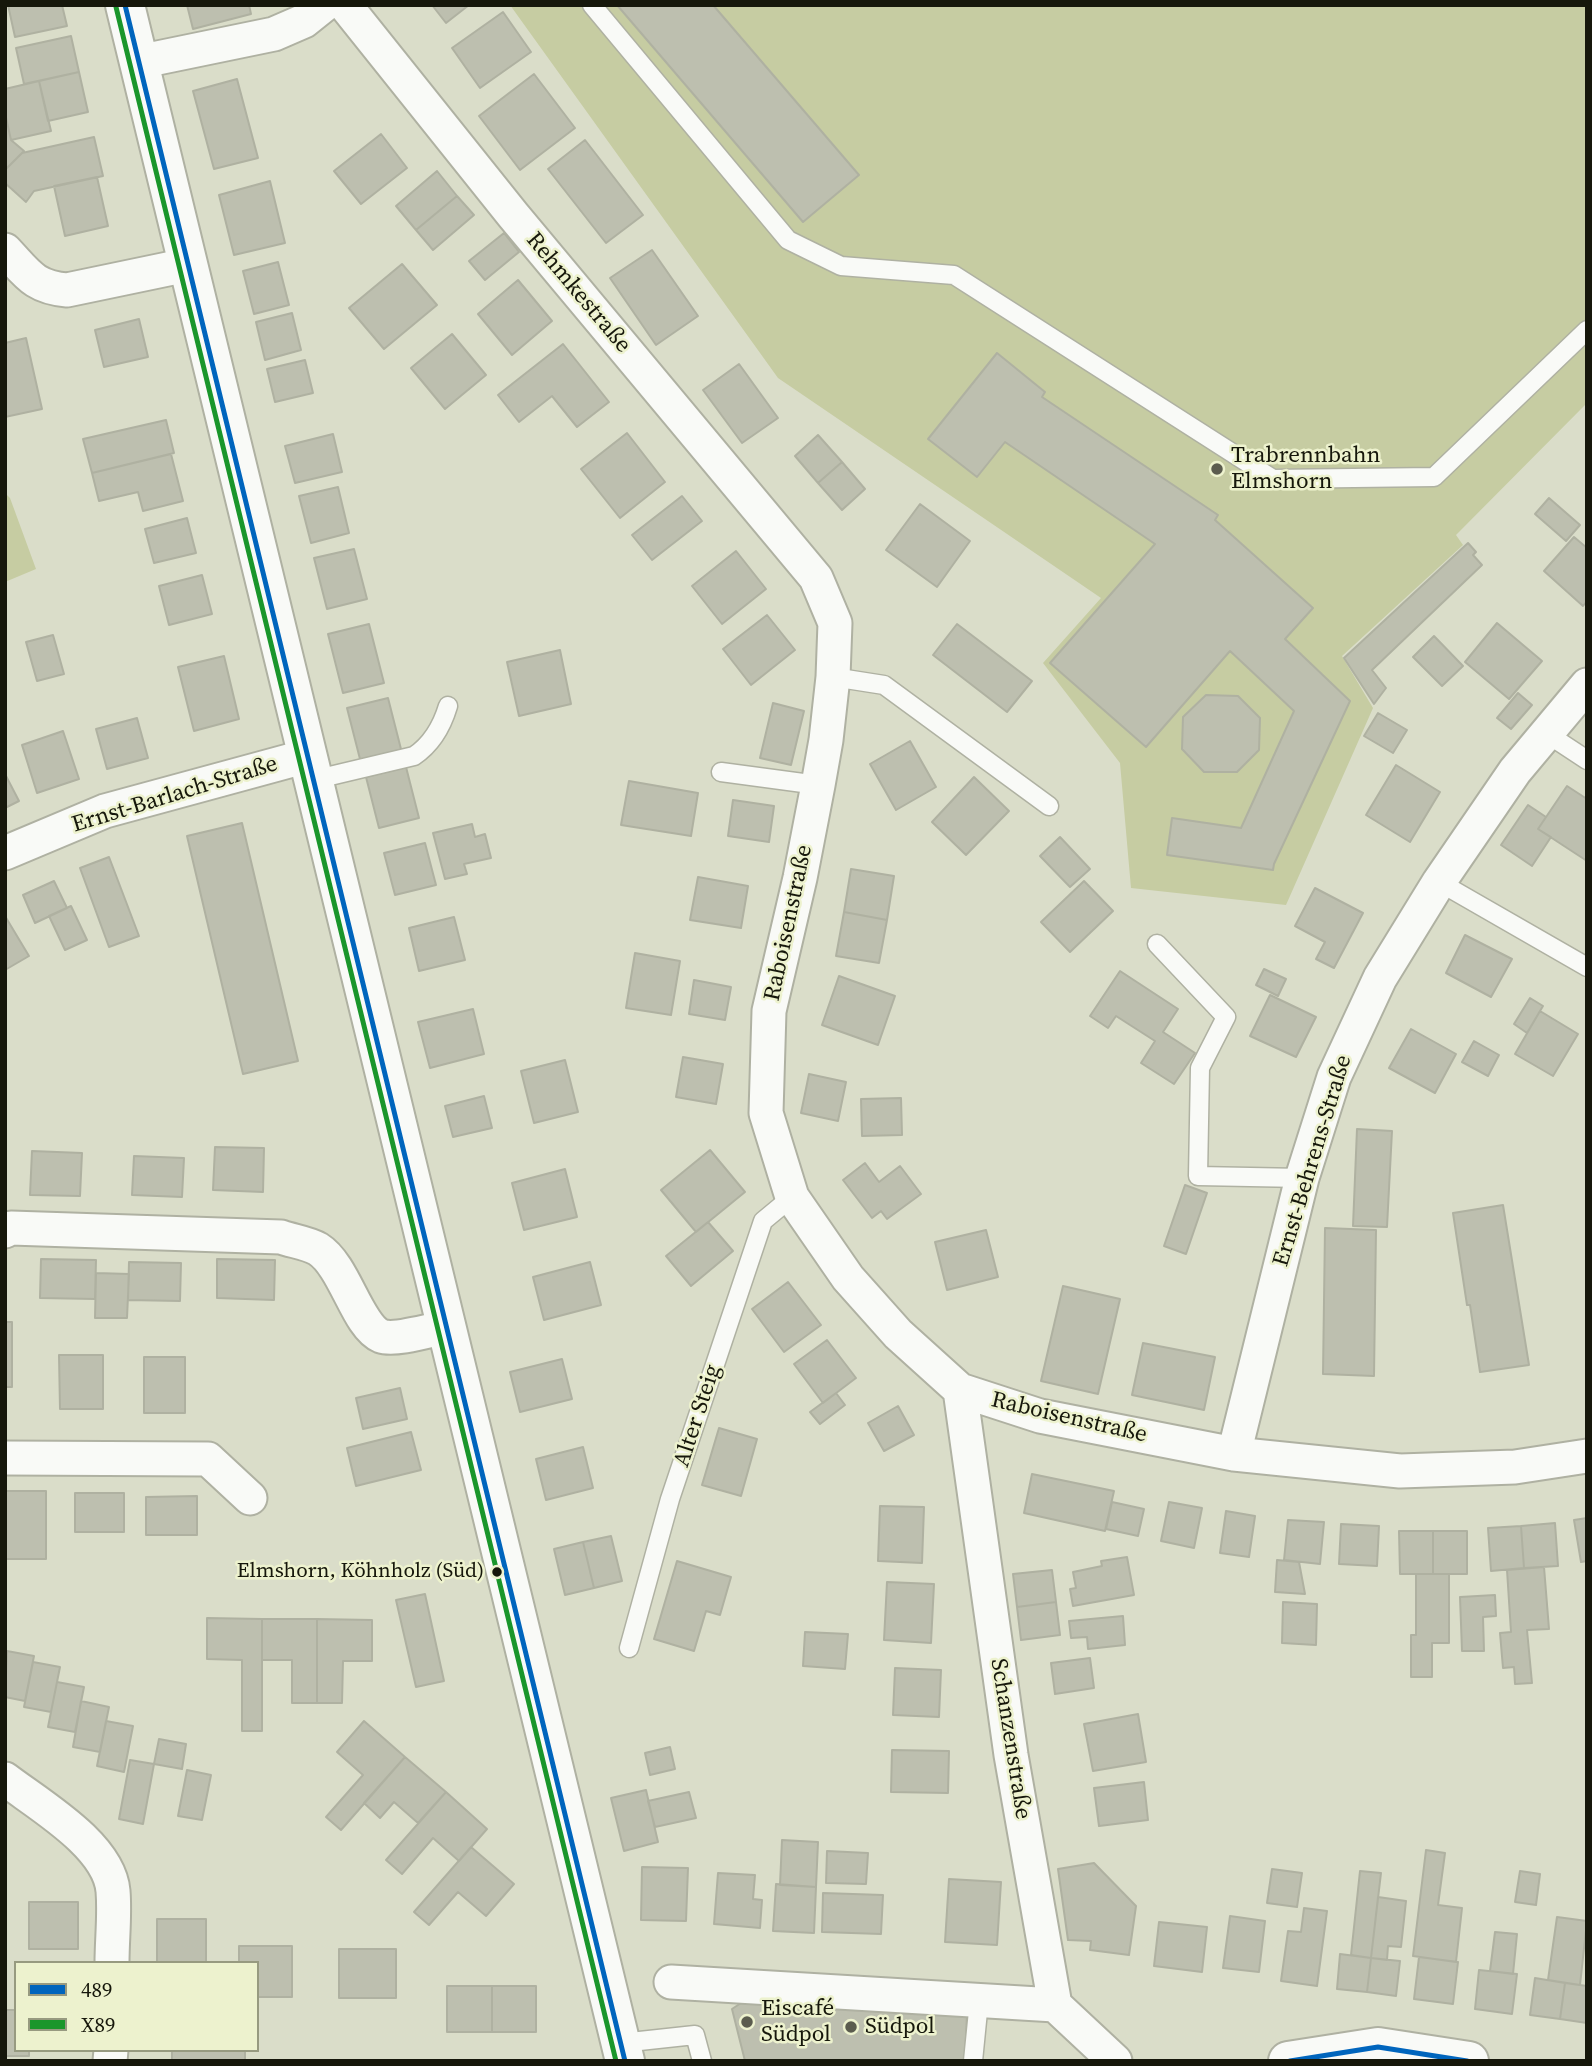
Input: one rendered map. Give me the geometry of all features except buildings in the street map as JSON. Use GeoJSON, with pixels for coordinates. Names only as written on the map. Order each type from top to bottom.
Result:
{"type":"FeatureCollection","features":[{"type":"Feature","properties":{"kind":"main road"},"geometry":{"type":"LineString","coordinates":[[125,5],[623,2052]]}},
{"type":"Feature","properties":{"kind":"main road"},"geometry":{"type":"LineString","coordinates":[[1288,2061],[1378,2047],[1469,2061]]}},
{"type":"Feature","properties":{"kind":"street"},"geometry":{"type":"LineString","coordinates":[[138,62],[274,34],[304,21],[324,5]]}},
{"type":"Feature","properties":{"kind":"street","name":"Rehmkestraße"},"geometry":{"type":"LineString","coordinates":[[345,5],[513,215],[816,578]]}},
{"type":"Feature","properties":{"kind":"street"},"geometry":{"type":"LineString","coordinates":[[5,250],[32,279],[47,289],[67,290],[187,265]]}},
{"type":"Feature","properties":{"kind":"street","name":"Raboisenstraße"},"geometry":{"type":"LineString","coordinates":[[816,578],[835,623],[833,677],[818,785],[800,878],[769,1011],[766,1113],[792,1197],[848,1279],[898,1335],[960,1391],[1040,1416],[1234,1454],[1400,1471],[1515,1467],[1587,1456]]}},
{"type":"Feature","properties":{"kind":"street","name":"Ernst-Behrens-Straße"},"geometry":{"type":"LineString","coordinates":[[1234,1454],[1302,1178],[1334,1077],[1380,978],[1438,882],[1515,771],[1587,685]]}},
{"type":"Feature","properties":{"kind":"street","name":"Ernst-Barlach-Straße"},"geometry":{"type":"LineString","coordinates":[[5,853],[105,811],[310,768]]}},
{"type":"Feature","properties":{"kind":"street"},"geometry":{"type":"LineString","coordinates":[[5,1231],[11,1228],[281,1237],[318,1249],[338,1272],[368,1326],[382,1336],[394,1337],[446,1327]]}},
{"type":"Feature","properties":{"kind":"street","name":"Schanzenstraße"},"geometry":{"type":"LineString","coordinates":[[960,1391],[1011,1755],[1055,2006]]}},
{"type":"Feature","properties":{"kind":"street"},"geometry":{"type":"LineString","coordinates":[[5,1458],[208,1459],[250,1498]]}},
{"type":"Feature","properties":{"kind":"street"},"geometry":{"type":"LineString","coordinates":[[5,1779],[87,1843],[101,1861],[113,1890],[112,1961]]}},
{"type":"Feature","properties":{"kind":"street"},"geometry":{"type":"LineString","coordinates":[[671,1982],[1055,2006],[1115,2061]]}},
{"type":"Feature","properties":{"kind":"lane"},"geometry":{"type":"LineString","coordinates":[[592,5],[788,240],[841,266],[954,275],[1273,479],[1434,477],[1587,330]]}},
{"type":"Feature","properties":{"kind":"lane"},"geometry":{"type":"LineString","coordinates":[[833,677],[884,685],[1049,806]]}},
{"type":"Feature","properties":{"kind":"lane"},"geometry":{"type":"LineString","coordinates":[[310,768],[414,755],[423,750],[439,729],[447,706]]}},
{"type":"Feature","properties":{"kind":"lane"},"geometry":{"type":"LineString","coordinates":[[1546,733],[1587,761]]}},
{"type":"Feature","properties":{"kind":"lane"},"geometry":{"type":"LineString","coordinates":[[721,772],[818,785]]}},
{"type":"Feature","properties":{"kind":"lane"},"geometry":{"type":"LineString","coordinates":[[1438,882],[1587,967]]}},
{"type":"Feature","properties":{"kind":"lane"},"geometry":{"type":"LineString","coordinates":[[1157,944],[1226,1017],[1200,1068],[1198,1176],[1302,1178]]}},
{"type":"Feature","properties":{"kind":"lane","name":"Alter Steig"},"geometry":{"type":"LineString","coordinates":[[629,1648],[670,1499],[763,1221],[792,1197]]}},
{"type":"Feature","properties":{"kind":"lane"},"geometry":{"type":"LineString","coordinates":[[973,2061],[979,2001]]}},
{"type":"Feature","properties":{"kind":"lane"},"geometry":{"type":"LineString","coordinates":[[623,2052],[695,2035],[702,2061]]}},
{"type":"Feature","properties":{"kind":"green space","name":"Trabrennbahn Elmshorn"},"geometry":{"type":"Polygon","coordinates":[[[510,5],[1587,5],[1587,403],[1456,535],[1463,545],[1342,656],[1373,708],[1286,905],[1131,888],[1120,763],[1043,663],[1101,598],[778,378],[510,5]]]}},
{"type":"Feature","properties":{"kind":"green space"},"geometry":{"type":"Polygon","coordinates":[[[5,493],[10,498],[36,569],[5,582],[5,493]]]}},
{"type":"Feature","properties":{"kind":"transit line","name":"489"},"geometry":{"type":"LineString","coordinates":[[125,5],[625,2061]]}},
{"type":"Feature","properties":{"kind":"transit line","name":"X89"},"geometry":{"type":"LineString","coordinates":[[116,7],[616,2061]]}},
{"type":"Feature","properties":{"kind":"transit line","name":"489"},"geometry":{"type":"LineString","coordinates":[[1290,2061],[1378,2047],[1467,2061]]}},
{"type":"Feature","properties":{"kind":"place","name":"Trabrennbahn Elmshorn"},"geometry":{"type":"Point","coordinates":[1217,469]}},
{"type":"Feature","properties":{"kind":"place","name":"Elmshorn, Köhnholz (Süd)"},"geometry":{"type":"Point","coordinates":[497,1572]}},
{"type":"Feature","properties":{"kind":"place","name":"Eiscafé Südpol"},"geometry":{"type":"Point","coordinates":[747,2022]}},
{"type":"Feature","properties":{"kind":"place","name":"Südpol"},"geometry":{"type":"Point","coordinates":[851,2027]}}]}
